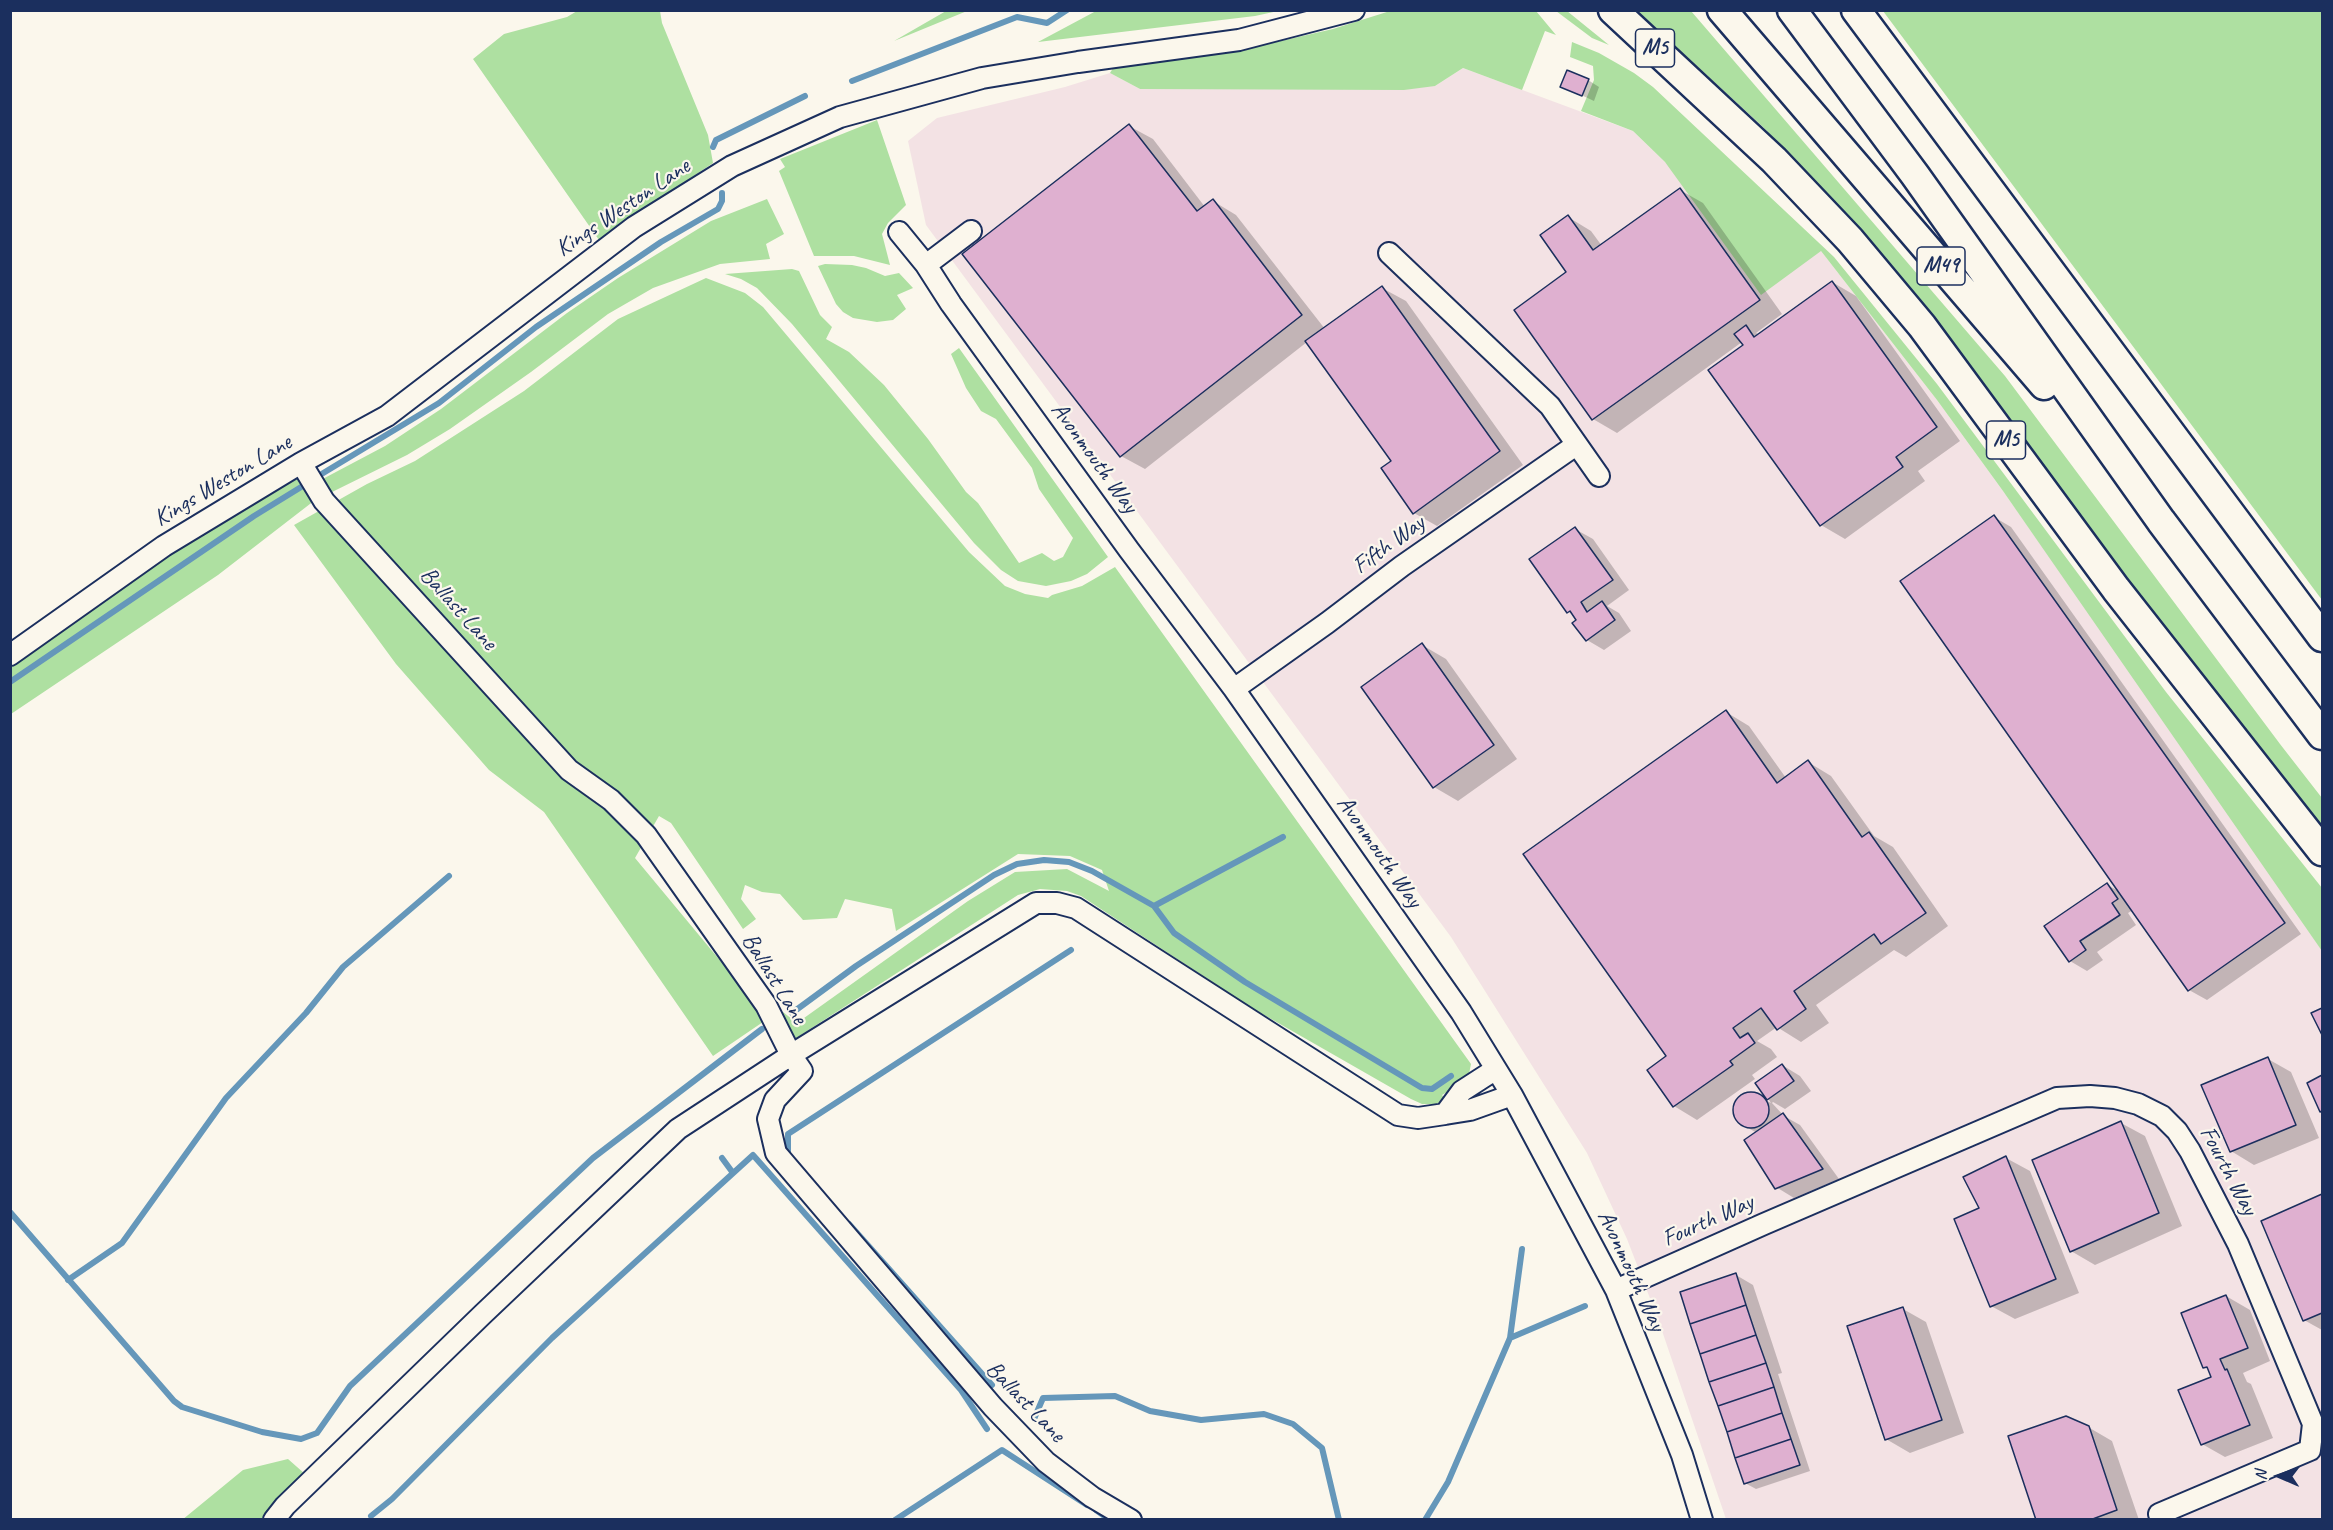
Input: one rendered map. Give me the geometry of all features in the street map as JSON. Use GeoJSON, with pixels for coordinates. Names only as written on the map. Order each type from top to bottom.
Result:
{"type":"FeatureCollection","features":[{"type":"Feature","properties":{"kind":"highway"},"geometry":{"type":"LineString","coordinates":[[1593,10],[1661,63],[1696,86]]}},
{"type":"Feature","properties":{"kind":"highway","name":"M5"},"geometry":{"type":"LineString","coordinates":[[1613,10],[1774,160],[1850,240],[1922,326],[2116,589],[2322,851]]}},
{"type":"Feature","properties":{"kind":"highway","name":"M49"},"geometry":{"type":"LineString","coordinates":[[1722,10],[2161,521]]}},
{"type":"Feature","properties":{"kind":"highway"},"geometry":{"type":"LineString","coordinates":[[1792,10],[1915,175],[2161,521],[2322,735]]}},
{"type":"Feature","properties":{"kind":"highway"},"geometry":{"type":"LineString","coordinates":[[1856,10],[2322,637]]}},
{"type":"Feature","properties":{"kind":"street","name":"Kings Weston Lane"},"geometry":{"type":"LineString","coordinates":[[10,655],[164,546],[301,463],[387,416],[634,227],[732,166],[840,117],[982,78],[1239,40],[1354,10]]}},
{"type":"Feature","properties":{"kind":"street"},"geometry":{"type":"LineString","coordinates":[[926,265],[971,231]]}},
{"type":"Feature","properties":{"kind":"street","name":"Avonmouth Way"},"geometry":{"type":"LineString","coordinates":[[899,232],[926,265],[951,304],[1129,550],[1234,689],[1461,1012],[1512,1095],[1617,1290],[1682,1455],[1702,1520]]}},
{"type":"Feature","properties":{"kind":"street"},"geometry":{"type":"LineString","coordinates":[[1389,253],[1550,406],[1599,476]]}},
{"type":"Feature","properties":{"kind":"street","name":"Fifth Way"},"geometry":{"type":"LineString","coordinates":[[1234,689],[1402,566],[1576,445]]}},
{"type":"Feature","properties":{"kind":"street","name":"Ballast Lane"},"geometry":{"type":"LineString","coordinates":[[301,463],[324,501],[569,770],[611,800],[646,835],[766,1005],[791,1055],[802,1071],[775,1100],[768,1119],[776,1153],[987,1402],[1046,1462],[1092,1497],[1131,1520]]}},
{"type":"Feature","properties":{"kind":"street"},"geometry":{"type":"LineString","coordinates":[[274,1520],[285,1506],[678,1129],[791,1055],[1036,903],[1057,903],[1076,908],[1398,1115],[1418,1118],[1445,1114],[1481,1107],[1512,1095]]}},
{"type":"Feature","properties":{"kind":"street"},"geometry":{"type":"LineString","coordinates":[[1445,1114],[1462,1091],[1496,1069]]}},
{"type":"Feature","properties":{"kind":"street","name":"Fourth Way"},"geometry":{"type":"LineString","coordinates":[[1617,1290],[2057,1098],[2098,1096],[2138,1104],[2162,1116],[2177,1131],[2190,1150],[2238,1244],[2313,1424],[2310,1450],[2159,1514]]}},
{"type":"Feature","properties":{"kind":"shaded area"},"geometry":{"type":"Polygon","coordinates":[[[1463,68],[1633,131],[1665,162],[1821,251],[1937,400],[2003,491],[2263,860],[2322,950],[2322,1519],[1726,1519],[1658,1319],[1627,1239],[1587,1153],[1451,937],[926,225],[908,141],[937,118],[1065,87],[1110,73],[1140,89],[1435,86],[1463,68]]]}},
{"type":"Feature","properties":{"kind":"green space"},"geometry":{"type":"Polygon","coordinates":[[[577,11],[660,11],[662,23],[708,135],[713,163],[599,240],[473,59],[504,34],[567,17],[577,11]]]}},
{"type":"Feature","properties":{"kind":"green space"},"geometry":{"type":"Polygon","coordinates":[[[946,11],[967,11],[894,41],[946,11]]]}},
{"type":"Feature","properties":{"kind":"green space"},"geometry":{"type":"Polygon","coordinates":[[[1096,11],[1278,11],[1255,16],[1038,42],[1096,11]]]}},
{"type":"Feature","properties":{"kind":"green space"},"geometry":{"type":"Polygon","coordinates":[[[1390,11],[1536,11],[1556,35],[1545,31],[1522,90],[1463,68],[1435,86],[1404,90],[1140,89],[1110,73],[1115,65],[1233,52],[1333,29],[1390,11]]]}},
{"type":"Feature","properties":{"kind":"green space"},"geometry":{"type":"Polygon","coordinates":[[[1556,11],[1567,11],[1609,45],[1592,38],[1556,11]]]}},
{"type":"Feature","properties":{"kind":"green space"},"geometry":{"type":"Polygon","coordinates":[[[1637,11],[1691,11],[2005,376],[2322,798],[2322,829],[2193,668],[1962,357],[1882,256],[1763,127],[1637,11]]]}},
{"type":"Feature","properties":{"kind":"green space"},"geometry":{"type":"Polygon","coordinates":[[[1883,11],[2322,11],[2322,600],[1883,11]]]}},
{"type":"Feature","properties":{"kind":"green space"},"geometry":{"type":"Polygon","coordinates":[[[1572,42],[1599,53],[1653,87],[1834,257],[1937,384],[2166,692],[2322,888],[2322,951],[2003,491],[1937,400],[1821,251],[1761,295],[1665,162],[1633,131],[1581,111],[1594,80],[1593,66],[1570,57],[1572,42]]]}},
{"type":"Feature","properties":{"kind":"green space"},"geometry":{"type":"Polygon","coordinates":[[[877,120],[906,205],[888,223],[882,234],[890,265],[854,256],[814,256],[779,171],[785,167],[780,159],[877,120]]]}},
{"type":"Feature","properties":{"kind":"green space"},"geometry":{"type":"Polygon","coordinates":[[[767,199],[784,234],[766,244],[770,259],[720,264],[653,288],[608,314],[450,429],[407,455],[326,495],[317,482],[385,446],[441,409],[567,313],[618,278],[711,221],[767,199]]]}},
{"type":"Feature","properties":{"kind":"green space"},"geometry":{"type":"Polygon","coordinates":[[[852,265],[885,276],[899,273],[913,288],[897,295],[906,309],[893,320],[877,322],[853,318],[836,304],[818,266],[852,265]]]}},
{"type":"Feature","properties":{"kind":"green space"},"geometry":{"type":"Polygon","coordinates":[[[792,269],[799,271],[820,315],[832,327],[826,339],[849,352],[884,385],[928,439],[966,492],[978,503],[1019,563],[1042,553],[1054,561],[1063,557],[1073,538],[1039,489],[1032,468],[996,419],[981,411],[966,388],[951,354],[959,348],[1108,557],[1087,574],[1071,581],[1046,586],[1018,581],[1001,570],[974,543],[792,324],[757,288],[741,279],[725,274],[792,269]]]}},
{"type":"Feature","properties":{"kind":"green space"},"geometry":{"type":"Polygon","coordinates":[[[706,278],[745,293],[763,307],[969,552],[1005,586],[1025,594],[1048,598],[1082,586],[1115,567],[1471,1064],[1469,1074],[1459,1085],[1442,1095],[1445,1099],[1436,1104],[1422,1104],[1411,1099],[1252,1008],[1081,896],[1067,891],[1040,889],[1018,895],[793,1040],[779,1014],[783,1012],[797,1023],[968,901],[1015,872],[1067,869],[1109,891],[1102,870],[1070,856],[1018,854],[896,931],[892,909],[845,899],[837,918],[803,920],[780,894],[762,892],[745,885],[741,899],[756,919],[743,929],[671,823],[659,816],[635,858],[752,999],[763,1022],[713,1056],[544,812],[489,770],[396,664],[294,525],[367,484],[415,461],[524,391],[618,319],[706,278]]]}},
{"type":"Feature","properties":{"kind":"green space"},"geometry":{"type":"Polygon","coordinates":[[[303,476],[319,497],[218,575],[11,714],[11,664],[160,559],[279,486],[303,476]]]}},
{"type":"Feature","properties":{"kind":"green space"},"geometry":{"type":"Polygon","coordinates":[[[288,1459],[305,1474],[262,1519],[182,1520],[243,1470],[288,1459]]]}},
{"type":"Feature","properties":{"kind":"building"},"geometry":{"type":"Polygon","coordinates":[[[1567,70],[1589,79],[1582,96],[1560,87],[1567,70]]]}},
{"type":"Feature","properties":{"kind":"building"},"geometry":{"type":"Polygon","coordinates":[[[1129,124],[1197,211],[1213,199],[1302,315],[1120,457],[962,254],[1129,124]]]}},
{"type":"Feature","properties":{"kind":"building"},"geometry":{"type":"Polygon","coordinates":[[[1680,188],[1760,300],[1592,420],[1514,310],[1566,272],[1540,235],[1568,215],[1593,250],[1680,188]]]}},
{"type":"Feature","properties":{"kind":"building"},"geometry":{"type":"Polygon","coordinates":[[[1832,281],[1937,427],[1896,457],[1903,467],[1820,526],[1708,370],[1743,345],[1734,334],[1746,325],[1754,337],[1832,281]]]}},
{"type":"Feature","properties":{"kind":"building"},"geometry":{"type":"Polygon","coordinates":[[[1382,286],[1500,451],[1413,514],[1381,468],[1391,461],[1305,341],[1382,286]]]}},
{"type":"Feature","properties":{"kind":"building"},"geometry":{"type":"Polygon","coordinates":[[[1994,515],[2285,923],[2188,991],[1900,581],[1994,515]]]}},
{"type":"Feature","properties":{"kind":"building"},"geometry":{"type":"Polygon","coordinates":[[[1575,527],[1613,580],[1581,602],[1587,612],[1602,601],[1615,620],[1586,641],[1572,623],[1576,620],[1570,611],[1567,613],[1529,559],[1575,527]]]}},
{"type":"Feature","properties":{"kind":"building"},"geometry":{"type":"Polygon","coordinates":[[[1422,643],[1494,745],[1433,788],[1361,687],[1422,643]]]}},
{"type":"Feature","properties":{"kind":"building"},"geometry":{"type":"Polygon","coordinates":[[[1726,710],[1777,783],[1808,760],[1862,837],[1869,832],[1926,913],[1881,944],[1874,934],[1794,991],[1806,1009],[1777,1030],[1761,1008],[1733,1028],[1740,1038],[1748,1033],[1755,1043],[1730,1061],[1733,1065],[1673,1107],[1647,1070],[1666,1056],[1523,854],[1726,710]]]}},
{"type":"Feature","properties":{"kind":"building"},"geometry":{"type":"Polygon","coordinates":[[[2107,883],[2118,899],[2112,903],[2120,915],[2080,941],[2086,950],[2069,962],[2044,926],[2107,883]]]}},
{"type":"Feature","properties":{"kind":"building"},"geometry":{"type":"Polygon","coordinates":[[[2322,1008],[2322,1035],[2311,1013],[2322,1008]]]}},
{"type":"Feature","properties":{"kind":"building"},"geometry":{"type":"Polygon","coordinates":[[[2268,1057],[2296,1125],[2230,1152],[2201,1085],[2268,1057]]]}},
{"type":"Feature","properties":{"kind":"building"},"geometry":{"type":"Polygon","coordinates":[[[1782,1064],[1794,1081],[1767,1100],[1755,1083],[1782,1064]]]}},
{"type":"Feature","properties":{"kind":"building"},"geometry":{"type":"Polygon","coordinates":[[[2322,1075],[2322,1111],[2320,1112],[2307,1083],[2322,1075]]]}},
{"type":"Feature","properties":{"kind":"building"},"geometry":{"type":"Polygon","coordinates":[[[1751,1092],[1764,1097],[1769,1110],[1764,1123],[1751,1128],[1738,1123],[1733,1110],[1738,1097],[1751,1092]]]}},
{"type":"Feature","properties":{"kind":"building"},"geometry":{"type":"Polygon","coordinates":[[[1783,1113],[1823,1169],[1775,1189],[1744,1140],[1783,1113]]]}},
{"type":"Feature","properties":{"kind":"building"},"geometry":{"type":"Polygon","coordinates":[[[2121,1121],[2159,1213],[2070,1252],[2032,1160],[2121,1121]]]}},
{"type":"Feature","properties":{"kind":"building"},"geometry":{"type":"Polygon","coordinates":[[[2006,1156],[2056,1279],[1990,1307],[1954,1219],[1979,1208],[1963,1177],[2006,1156]]]}},
{"type":"Feature","properties":{"kind":"building"},"geometry":{"type":"Polygon","coordinates":[[[2322,1194],[2322,1313],[2303,1321],[2261,1221],[2322,1194]]]}},
{"type":"Feature","properties":{"kind":"building"},"geometry":{"type":"Polygon","coordinates":[[[1736,1273],[1746,1305],[1690,1324],[1680,1292],[1736,1273]]]}},
{"type":"Feature","properties":{"kind":"building"},"geometry":{"type":"Polygon","coordinates":[[[2226,1295],[2248,1348],[2220,1359],[2225,1370],[2227,1369],[2250,1425],[2201,1445],[2178,1390],[2211,1377],[2207,1367],[2203,1368],[2181,1313],[2226,1295]]]}},
{"type":"Feature","properties":{"kind":"building"},"geometry":{"type":"Polygon","coordinates":[[[1746,1305],[1756,1335],[1700,1354],[1690,1324],[1746,1305]]]}},
{"type":"Feature","properties":{"kind":"building"},"geometry":{"type":"Polygon","coordinates":[[[1903,1307],[1942,1420],[1885,1440],[1847,1326],[1903,1307]]]}},
{"type":"Feature","properties":{"kind":"building"},"geometry":{"type":"Polygon","coordinates":[[[1756,1335],[1766,1363],[1709,1382],[1700,1354],[1756,1335]]]}},
{"type":"Feature","properties":{"kind":"building"},"geometry":{"type":"Polygon","coordinates":[[[1766,1363],[1774,1387],[1718,1406],[1709,1382],[1766,1363]]]}},
{"type":"Feature","properties":{"kind":"building"},"geometry":{"type":"Polygon","coordinates":[[[1774,1387],[1782,1413],[1727,1432],[1718,1406],[1774,1387]]]}},
{"type":"Feature","properties":{"kind":"building"},"geometry":{"type":"Polygon","coordinates":[[[1782,1413],[1791,1439],[1735,1458],[1727,1432],[1782,1413]]]}},
{"type":"Feature","properties":{"kind":"building"},"geometry":{"type":"Polygon","coordinates":[[[2066,1416],[2089,1426],[2117,1510],[2090,1520],[2036,1520],[2008,1436],[2066,1416]]]}},
{"type":"Feature","properties":{"kind":"building"},"geometry":{"type":"Polygon","coordinates":[[[1791,1439],[1800,1465],[1744,1484],[1735,1458],[1791,1439]]]}},
{"type":"Feature","properties":{"kind":"waterway"},"geometry":{"type":"LineString","coordinates":[[852,81],[1017,17],[1047,23],[1067,10]]}},
{"type":"Feature","properties":{"kind":"waterway"},"geometry":{"type":"LineString","coordinates":[[713,147],[716,140],[805,96]]}},
{"type":"Feature","properties":{"kind":"waterway"},"geometry":{"type":"LineString","coordinates":[[315,478],[439,403],[536,327],[661,242],[718,209],[722,201],[722,193]]}},
{"type":"Feature","properties":{"kind":"waterway"},"geometry":{"type":"LineString","coordinates":[[10,682],[254,516],[306,484]]}},
{"type":"Feature","properties":{"kind":"waterway"},"geometry":{"type":"LineString","coordinates":[[1154,906],[1283,837]]}},
{"type":"Feature","properties":{"kind":"waterway"},"geometry":{"type":"LineString","coordinates":[[792,1013],[856,966],[994,875],[1017,864],[1044,860],[1069,862],[1092,871],[1154,906],[1174,933],[1245,982],[1422,1088],[1432,1089],[1451,1076]]}},
{"type":"Feature","properties":{"kind":"waterway"},"geometry":{"type":"LineString","coordinates":[[68,1280],[122,1243],[226,1098],[306,1013],[343,967],[449,876]]}},
{"type":"Feature","properties":{"kind":"waterway"},"geometry":{"type":"LineString","coordinates":[[791,1158],[788,1155],[788,1134],[1071,950]]}},
{"type":"Feature","properties":{"kind":"waterway"},"geometry":{"type":"LineString","coordinates":[[10,1212],[174,1401],[182,1407],[262,1432],[301,1439],[317,1433],[350,1386],[593,1158],[762,1029]]}},
{"type":"Feature","properties":{"kind":"waterway"},"geometry":{"type":"LineString","coordinates":[[371,1516],[392,1499],[552,1338],[753,1155],[961,1390],[987,1429]]}},
{"type":"Feature","properties":{"kind":"waterway"},"geometry":{"type":"LineString","coordinates":[[722,1158],[733,1173]]}},
{"type":"Feature","properties":{"kind":"waterway"},"geometry":{"type":"LineString","coordinates":[[849,1224],[992,1385]]}},
{"type":"Feature","properties":{"kind":"waterway"},"geometry":{"type":"LineString","coordinates":[[1510,1338],[1522,1249]]}},
{"type":"Feature","properties":{"kind":"waterway"},"geometry":{"type":"LineString","coordinates":[[1425,1520],[1448,1482],[1510,1338],[1585,1306]]}},
{"type":"Feature","properties":{"kind":"waterway"},"geometry":{"type":"LineString","coordinates":[[1034,1419],[1043,1398],[1115,1396],[1150,1411],[1201,1420],[1264,1414],[1293,1424],[1322,1448],[1339,1520]]}},
{"type":"Feature","properties":{"kind":"waterway"},"geometry":{"type":"LineString","coordinates":[[895,1520],[1002,1450],[1087,1505]]}},
{"type":"Feature","properties":{"kind":"waterway"},"geometry":{"type":"LineString","coordinates":[[1096,1510],[1110,1520]]}}]}
